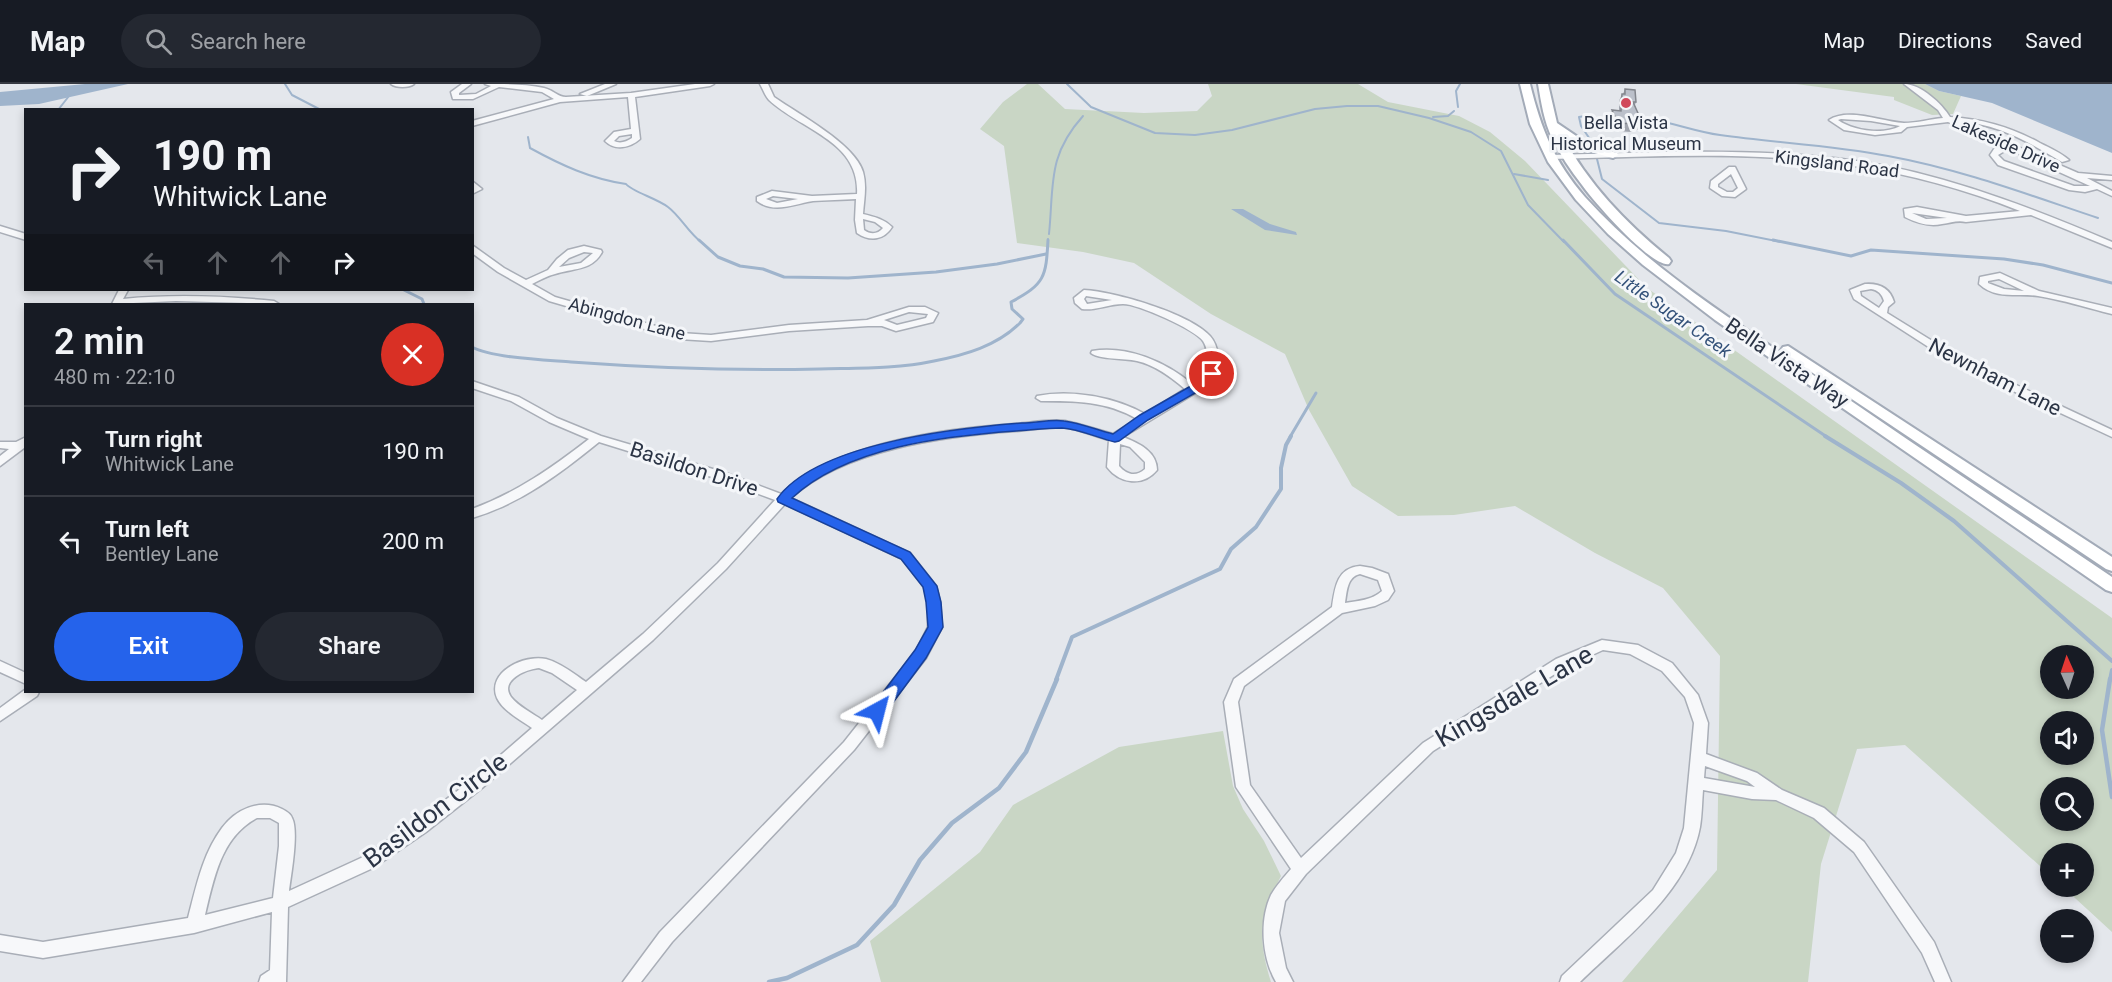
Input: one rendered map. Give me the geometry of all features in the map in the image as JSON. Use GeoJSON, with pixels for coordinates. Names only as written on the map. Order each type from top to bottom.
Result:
{"type":"FeatureCollection","features":[{"type":"Feature","properties":{"kind":"main road","name":"Bella Vista Way"},"geometry":{"type":"LineString","coordinates":[[1525,84],[1532,121],[1550,157],[1588,206],[1610,229],[1677,286],[2112,586]]}},
{"type":"Feature","properties":{"kind":"main road","name":"Bella Vista Way"},"geometry":{"type":"LineString","coordinates":[[1542,84],[1546,109],[1568,156],[1587,184],[1615,217],[1654,253],[1707,295],[2112,565]]}},
{"type":"Feature","properties":{"kind":"main road"},"geometry":{"type":"LineString","coordinates":[[1552,124],[1587,148],[1612,155]]}},
{"type":"Feature","properties":{"kind":"street"},"geometry":{"type":"LineString","coordinates":[[395,84],[410,84]]}},
{"type":"Feature","properties":{"kind":"street"},"geometry":{"type":"LineString","coordinates":[[467,84],[455,92],[456,97],[470,98],[481,95],[498,85]]}},
{"type":"Feature","properties":{"kind":"street"},"geometry":{"type":"LineString","coordinates":[[489,84],[544,90],[561,100],[631,95],[710,84]]}},
{"type":"Feature","properties":{"kind":"street"},"geometry":{"type":"LineString","coordinates":[[474,123],[612,84]]}},
{"type":"Feature","properties":{"kind":"street"},"geometry":{"type":"LineString","coordinates":[[764,84],[771,98],[848,151],[857,162],[862,182],[859,216]]}},
{"type":"Feature","properties":{"kind":"street","name":"Lakeside Drive"},"geometry":{"type":"LineString","coordinates":[[1908,84],[1941,110],[1947,119],[2073,174],[2112,194]]}},
{"type":"Feature","properties":{"kind":"street"},"geometry":{"type":"LineString","coordinates":[[631,95],[635,131]]}},
{"type":"Feature","properties":{"kind":"street"},"geometry":{"type":"LineString","coordinates":[[1905,125],[1901,130],[1893,132],[1859,130],[1847,129],[1833,120],[1848,117],[1905,125],[1947,119],[1972,119],[2006,129],[2066,160]]}},
{"type":"Feature","properties":{"kind":"street"},"geometry":{"type":"LineString","coordinates":[[2008,146],[1994,155],[2001,163],[2072,188],[2092,189],[2096,186]]}},
{"type":"Feature","properties":{"kind":"street"},"geometry":{"type":"LineString","coordinates":[[1722,153],[1732,170]]}},
{"type":"Feature","properties":{"kind":"street","name":"Kingsland Road"},"geometry":{"type":"LineString","coordinates":[[1550,157],[1722,153],[1822,159],[1890,169],[1980,193],[2112,245]]}},
{"type":"Feature","properties":{"kind":"street"},"geometry":{"type":"LineString","coordinates":[[2073,174],[2112,178]]}},
{"type":"Feature","properties":{"kind":"street"},"geometry":{"type":"LineString","coordinates":[[812,199],[772,193],[760,199],[767,205],[774,205],[812,199],[861,196]]}},
{"type":"Feature","properties":{"kind":"street"},"geometry":{"type":"LineString","coordinates":[[1956,218],[1985,219],[2033,212]]}},
{"type":"Feature","properties":{"kind":"street"},"geometry":{"type":"LineString","coordinates":[[0,229],[24,236]]}},
{"type":"Feature","properties":{"kind":"street","name":"Abingdon Lane"},"geometry":{"type":"LineString","coordinates":[[474,250],[501,270],[552,299],[631,323],[693,337],[711,338],[789,327],[868,323],[883,323],[896,328],[930,320],[933,313],[924,308],[910,309],[868,323]]}},
{"type":"Feature","properties":{"kind":"street"},"geometry":{"type":"LineString","coordinates":[[525,284],[551,272]]}},
{"type":"Feature","properties":{"kind":"street"},"geometry":{"type":"LineString","coordinates":[[2036,293],[2112,311]]}},
{"type":"Feature","properties":{"kind":"street"},"geometry":{"type":"LineString","coordinates":[[123,303],[160,298],[204,297],[264,303]]}},
{"type":"Feature","properties":{"kind":"street"},"geometry":{"type":"LineString","coordinates":[[1041,398],[1092,398],[1125,406],[1144,418],[1193,390],[1212,374],[1214,357],[1207,339],[1195,328],[1123,301]]}},
{"type":"Feature","properties":{"kind":"street","name":"Newnham Lane"},"geometry":{"type":"LineString","coordinates":[[1882,314],[1959,362],[2112,434]]}},
{"type":"Feature","properties":{"kind":"street"},"geometry":{"type":"LineString","coordinates":[[1096,353],[1147,359],[1172,372],[1193,390]]}},
{"type":"Feature","properties":{"kind":"street","name":"Basildon Drive"},"geometry":{"type":"LineString","coordinates":[[474,385],[515,399],[553,420],[597,438],[719,475],[783,499],[906,556],[930,586],[934,602],[935,627],[921,654],[891,694],[849,746],[666,937],[632,982]]}},
{"type":"Feature","properties":{"kind":"street","name":"Basildon Circle"},"geometry":{"type":"LineString","coordinates":[[0,943],[42,950],[194,926],[280,903],[376,857],[421,827],[477,784],[672,614],[722,566],[783,499],[798,485],[821,471],[878,448],[981,430],[1063,424],[1115,438],[1144,418]]}},
{"type":"Feature","properties":{"kind":"street"},"geometry":{"type":"LineString","coordinates":[[474,512],[517,495],[557,471],[597,438]]}},
{"type":"Feature","properties":{"kind":"street"},"geometry":{"type":"LineString","coordinates":[[0,445],[23,443]]}},
{"type":"Feature","properties":{"kind":"street"},"geometry":{"type":"LineString","coordinates":[[0,462],[23,443]]}},
{"type":"Feature","properties":{"kind":"street"},"geometry":{"type":"LineString","coordinates":[[1300,868],[1243,787],[1231,702],[1239,683],[1338,609]]}},
{"type":"Feature","properties":{"kind":"street","name":"Kingsdale Lane"},"geometry":{"type":"LineString","coordinates":[[1285,982],[1278,970],[1271,933],[1278,898],[1300,868],[1428,747],[1532,679],[1561,663],[1602,645],[1633,649],[1667,667],[1691,695],[1701,723],[1692,828],[1683,855],[1659,895],[1568,982]]}},
{"type":"Feature","properties":{"kind":"street"},"geometry":{"type":"LineString","coordinates":[[541,727],[504,698],[502,690],[504,681],[512,671],[526,664],[545,663],[586,689]]}},
{"type":"Feature","properties":{"kind":"street"},"geometry":{"type":"LineString","coordinates":[[0,666],[24,678]]}},
{"type":"Feature","properties":{"kind":"street"},"geometry":{"type":"LineString","coordinates":[[0,715],[31,693]]}},
{"type":"Feature","properties":{"kind":"street"},"geometry":{"type":"LineString","coordinates":[[1698,757],[1752,777],[1777,794],[1819,813],[1859,847],[1928,948],[1943,982]]}},
{"type":"Feature","properties":{"kind":"street"},"geometry":{"type":"LineString","coordinates":[[1696,783],[1752,793],[1777,794]]}},
{"type":"Feature","properties":{"kind":"street"},"geometry":{"type":"LineString","coordinates":[[194,926],[220,843],[232,827],[246,815],[261,810],[276,812],[286,820],[287,846],[280,903],[275,979]]}},
{"type":"Feature","properties":{"kind":"green space"},"geometry":{"type":"Polygon","coordinates":[[[1027,84],[1038,84],[1065,109],[1144,113],[1197,111],[1212,96],[1208,84],[1358,84],[1388,102],[1459,116],[1490,132],[1525,161],[1647,288],[2112,618],[2112,932],[2094,915],[2094,909],[2087,909],[2074,897],[2094,897],[2094,843],[2040,843],[2040,866],[1905,745],[1857,749],[1821,864],[1808,982],[1622,982],[1717,870],[1720,656],[1663,588],[1595,553],[1515,506],[1454,515],[1398,516],[1352,486],[1309,410],[1285,354],[1211,314],[1134,263],[1083,252],[1017,243],[1004,146],[980,129],[1003,102],[1027,84]]]}},
{"type":"Feature","properties":{"kind":"green space"},"geometry":{"type":"Polygon","coordinates":[[[1796,84],[1925,84],[1939,91],[1961,96],[1953,114],[1932,115],[1894,100],[1894,97],[1796,84]]]}},
{"type":"Feature","properties":{"kind":"green space"},"geometry":{"type":"Polygon","coordinates":[[[1223,731],[1233,786],[1243,809],[1264,841],[1281,876],[1269,904],[1263,928],[1262,940],[1271,982],[881,982],[870,941],[980,852],[1013,805],[1119,747],[1223,731]]]}},
{"type":"Feature","properties":{"kind":"water"},"geometry":{"type":"Polygon","coordinates":[[[85,84],[128,84],[39,104],[0,106],[0,92],[85,84]]]}},
{"type":"Feature","properties":{"kind":"water"},"geometry":{"type":"Polygon","coordinates":[[[1925,84],[2112,84],[2112,153],[1992,103],[1939,91],[1925,84]]]}},
{"type":"Feature","properties":{"kind":"water"},"geometry":{"type":"Polygon","coordinates":[[[1231,209],[1243,209],[1270,224],[1296,232],[1297,235],[1265,230],[1231,209]]]}},
{"type":"Feature","properties":{"kind":"building"},"geometry":{"type":"Polygon","coordinates":[[[1625,89],[1635,90],[1636,102],[1633,102],[1642,122],[1618,123],[1612,110],[1621,111],[1622,94],[1625,94],[1625,89]]]}},
{"type":"Feature","properties":{"kind":"waterway"},"geometry":{"type":"LineString","coordinates":[[285,84],[292,95],[317,108]]}},
{"type":"Feature","properties":{"kind":"waterway","name":"Little Sugar Creek"},"geometry":{"type":"LineString","coordinates":[[1067,84],[1091,107],[1155,133],[1195,135],[1232,130],[1315,109],[1347,106],[1378,106],[1429,118],[1471,132],[1501,151],[1528,205],[1564,242]]}},
{"type":"Feature","properties":{"kind":"waterway"},"geometry":{"type":"LineString","coordinates":[[1458,107],[1456,91],[1460,84]]}},
{"type":"Feature","properties":{"kind":"waterway"},"geometry":{"type":"LineString","coordinates":[[60,108],[69,96],[65,92]]}},
{"type":"Feature","properties":{"kind":"waterway"},"geometry":{"type":"LineString","coordinates":[[1433,117],[1448,116],[1454,111]]}},
{"type":"Feature","properties":{"kind":"waterway"},"geometry":{"type":"LineString","coordinates":[[1591,115],[1579,117],[1581,126],[1596,148]]}},
{"type":"Feature","properties":{"kind":"waterway"},"geometry":{"type":"LineString","coordinates":[[1049,234],[1052,186],[1058,158],[1063,144],[1083,116]]}},
{"type":"Feature","properties":{"kind":"waterway"},"geometry":{"type":"LineString","coordinates":[[1605,116],[1616,116]]}},
{"type":"Feature","properties":{"kind":"waterway"},"geometry":{"type":"LineString","coordinates":[[1635,117],[1720,135],[1846,149],[1915,161],[1994,183],[2098,218]]}},
{"type":"Feature","properties":{"kind":"waterway"},"geometry":{"type":"LineString","coordinates":[[528,137],[530,148],[553,160],[588,175],[626,184],[664,204],[701,242]]}},
{"type":"Feature","properties":{"kind":"waterway"},"geometry":{"type":"LineString","coordinates":[[1597,159],[1602,179],[1659,223],[1726,231],[1781,242]]}},
{"type":"Feature","properties":{"kind":"waterway"},"geometry":{"type":"LineString","coordinates":[[1514,174],[1548,180]]}},
{"type":"Feature","properties":{"kind":"waterway"},"geometry":{"type":"LineString","coordinates":[[699,240],[718,257],[740,266],[763,269],[784,277],[848,278],[936,272],[997,264],[1046,254]]}},
{"type":"Feature","properties":{"kind":"waterway"},"geometry":{"type":"LineString","coordinates":[[474,348],[493,354],[520,358],[664,367],[789,370],[877,368],[920,364],[957,356],[991,344],[1020,323],[1023,319],[1012,309],[1011,302],[1031,290],[1042,278],[1048,240]]}},
{"type":"Feature","properties":{"kind":"waterway","name":"Little Sugar Creek"},"geometry":{"type":"LineString","coordinates":[[1563,240],[1615,294],[1827,437]]}},
{"type":"Feature","properties":{"kind":"waterway"},"geometry":{"type":"LineString","coordinates":[[1773,240],[1851,256],[1871,250],[2004,259],[2043,265],[2112,283]]}},
{"type":"Feature","properties":{"kind":"waterway"},"geometry":{"type":"LineString","coordinates":[[406,291],[422,299],[424,303]]}},
{"type":"Feature","properties":{"kind":"waterway"},"geometry":{"type":"LineString","coordinates":[[1290,437],[1316,393]]}},
{"type":"Feature","properties":{"kind":"waterway"},"geometry":{"type":"LineString","coordinates":[[1056,680],[1072,637],[1220,569],[1231,549],[1256,527],[1281,489],[1281,468],[1286,445],[1291,436]]}},
{"type":"Feature","properties":{"kind":"waterway","name":"Little Sugar Creek"},"geometry":{"type":"LineString","coordinates":[[1825,436],[1901,483],[1954,521],[2112,661]]}},
{"type":"Feature","properties":{"kind":"waterway","name":"Little Sugar Creek"},"geometry":{"type":"LineString","coordinates":[[2110,680],[2112,670]]}},
{"type":"Feature","properties":{"kind":"waterway"},"geometry":{"type":"LineString","coordinates":[[769,982],[787,978],[857,945],[894,905],[920,860],[952,823],[999,788],[1026,752],[1057,679]]}},
{"type":"Feature","properties":{"kind":"waterway","name":"Little Sugar Creek"},"geometry":{"type":"LineString","coordinates":[[2110,679],[2102,730],[2112,797]]}},
{"type":"Feature","properties":{"kind":"place","name":"Bella Vista Historical Museum"},"geometry":{"type":"Point","coordinates":[1626,103]}},
{"type":"Feature","properties":{"kind":"route"},"geometry":{"type":"LineString","coordinates":[[877,711],[921,654],[935,627],[934,602],[930,586],[906,556],[783,499],[798,485],[821,471],[878,448],[981,430],[1063,424],[1115,438],[1144,418],[1193,390],[1212,374]]}}]}
